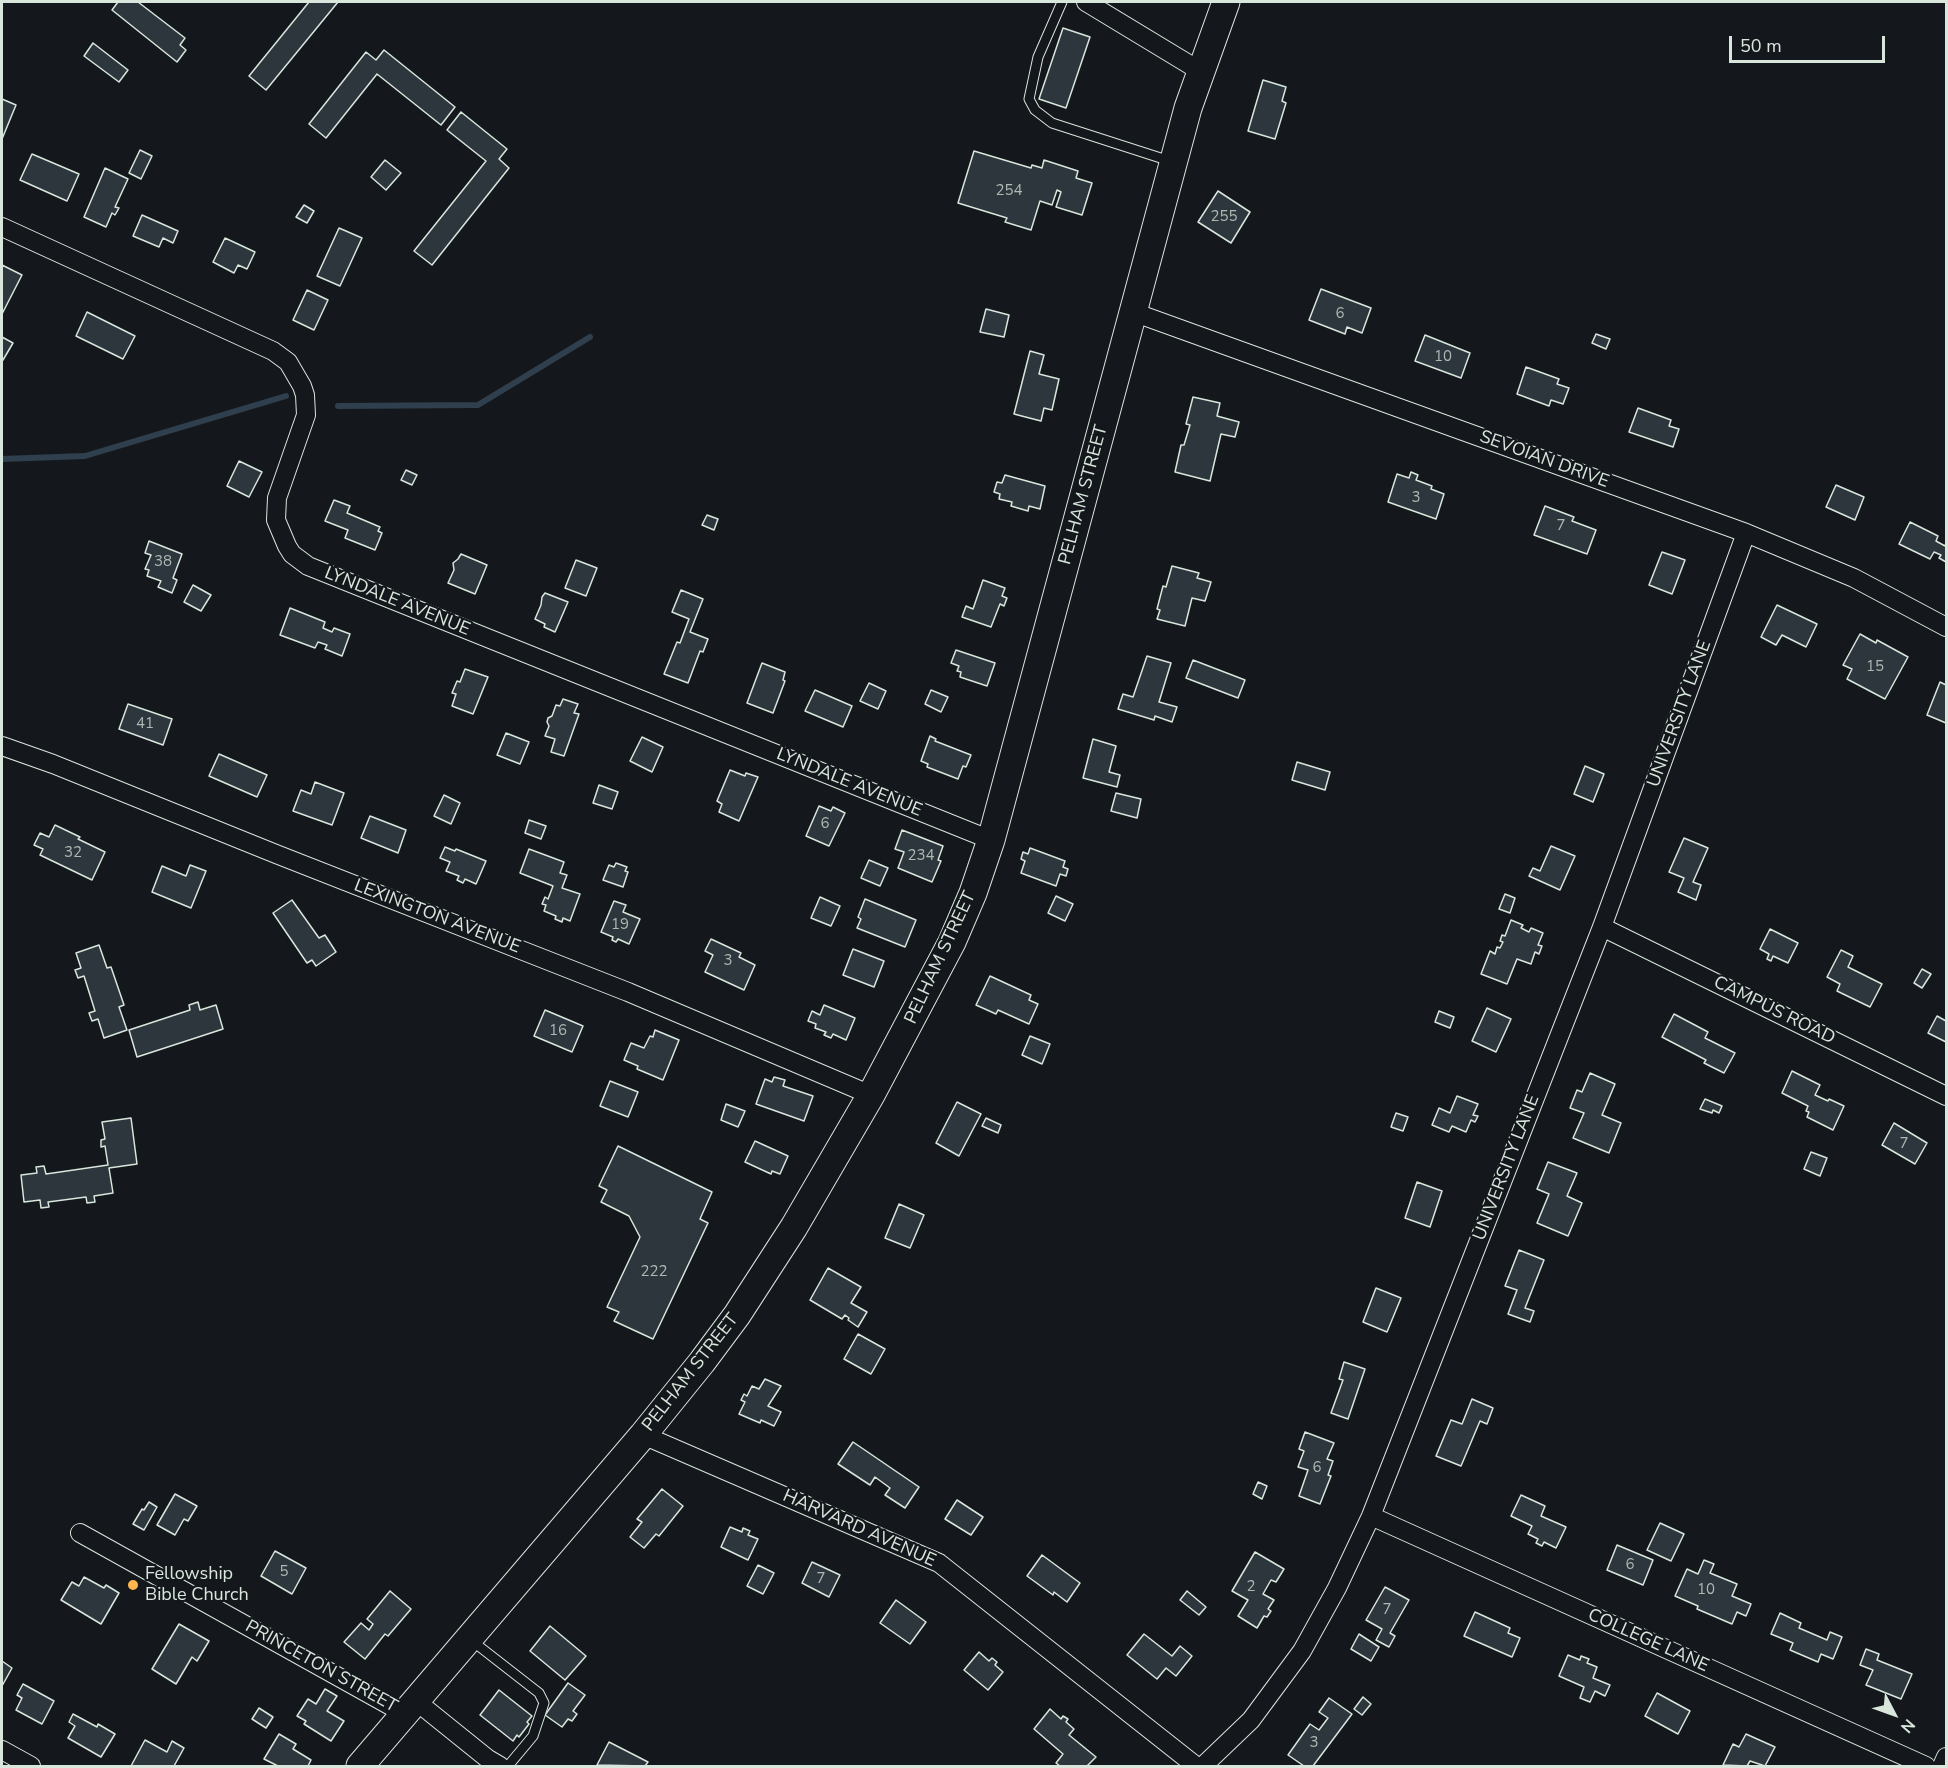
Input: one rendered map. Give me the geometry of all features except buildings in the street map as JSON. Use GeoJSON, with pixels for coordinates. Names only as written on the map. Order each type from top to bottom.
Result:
{"type":"FeatureCollection","features":[{"type":"Feature","properties":{"kind":"street"},"geometry":{"type":"LineString","coordinates":[[1086,2],[1200,71]]}},
{"type":"Feature","properties":{"kind":"street","name":"PELHAM STREET"},"geometry":{"type":"LineString","coordinates":[[360,1767],[643,1435],[737,1315],[794,1227],[871,1095],[952,942],[973,893],[991,840],[1173,162],[1200,71],[1226,2]]}},
{"type":"Feature","properties":{"kind":"street","name":"LYNDALE AVENUE"},"geometry":{"type":"LineString","coordinates":[[2,227],[273,351],[288,362],[302,386],[306,415],[277,498],[276,520],[292,554],[308,566],[991,840]]}},
{"type":"Feature","properties":{"kind":"street","name":"SEVOIAN DRIVE"},"geometry":{"type":"LineString","coordinates":[[1133,312],[1746,533],[1854,578],[1947,627]]}},
{"type":"Feature","properties":{"kind":"street","name":"UNIVERSITY LANE"},"geometry":{"type":"LineString","coordinates":[[1203,1767],[1251,1720],[1302,1651],[1337,1588],[1371,1516],[1602,927],[1746,533]]}},
{"type":"Feature","properties":{"kind":"street","name":"LEXINGTON AVENUE"},"geometry":{"type":"LineString","coordinates":[[2,746],[53,764],[628,992],[871,1095]]}},
{"type":"Feature","properties":{"kind":"street","name":"CAMPUS ROAD"},"geometry":{"type":"LineString","coordinates":[[1602,927],[1947,1096]]}},
{"type":"Feature","properties":{"kind":"street","name":"HARVARD AVENUE"},"geometry":{"type":"LineString","coordinates":[[643,1435],[939,1563],[1196,1767]]}},
{"type":"Feature","properties":{"kind":"street","name":"COLLEGE LANE"},"geometry":{"type":"LineString","coordinates":[[1371,1516],[1926,1767]]}},
{"type":"Feature","properties":{"kind":"street","name":"PRINCETON STREET"},"geometry":{"type":"LineString","coordinates":[[80,1533],[411,1707],[500,1767]]}},
{"type":"Feature","properties":{"kind":"street"},"geometry":{"type":"LineString","coordinates":[[2,1750],[31,1767]]}},
{"type":"Feature","properties":{"kind":"street"},"geometry":{"type":"LineString","coordinates":[[1942,1767],[1947,1757]]}},
{"type":"Feature","properties":{"kind":"lane"},"geometry":{"type":"LineString","coordinates":[[1062,2],[1038,57],[1029,99],[1035,111],[1052,123],[1173,162]]}},
{"type":"Feature","properties":{"kind":"lane"},"geometry":{"type":"LineString","coordinates":[[469,1639],[539,1693],[544,1703],[533,1736],[508,1767]]}},
{"type":"Feature","properties":{"kind":"waterway"},"geometry":{"type":"LineString","coordinates":[[338,406],[478,405],[590,337]]}},
{"type":"Feature","properties":{"kind":"waterway"},"geometry":{"type":"LineString","coordinates":[[2,459],[85,456],[286,396]]}},
{"type":"Feature","properties":{"kind":"place","name":"Fellowship Bible Church"},"geometry":{"type":"Point","coordinates":[133,1585]}}]}
